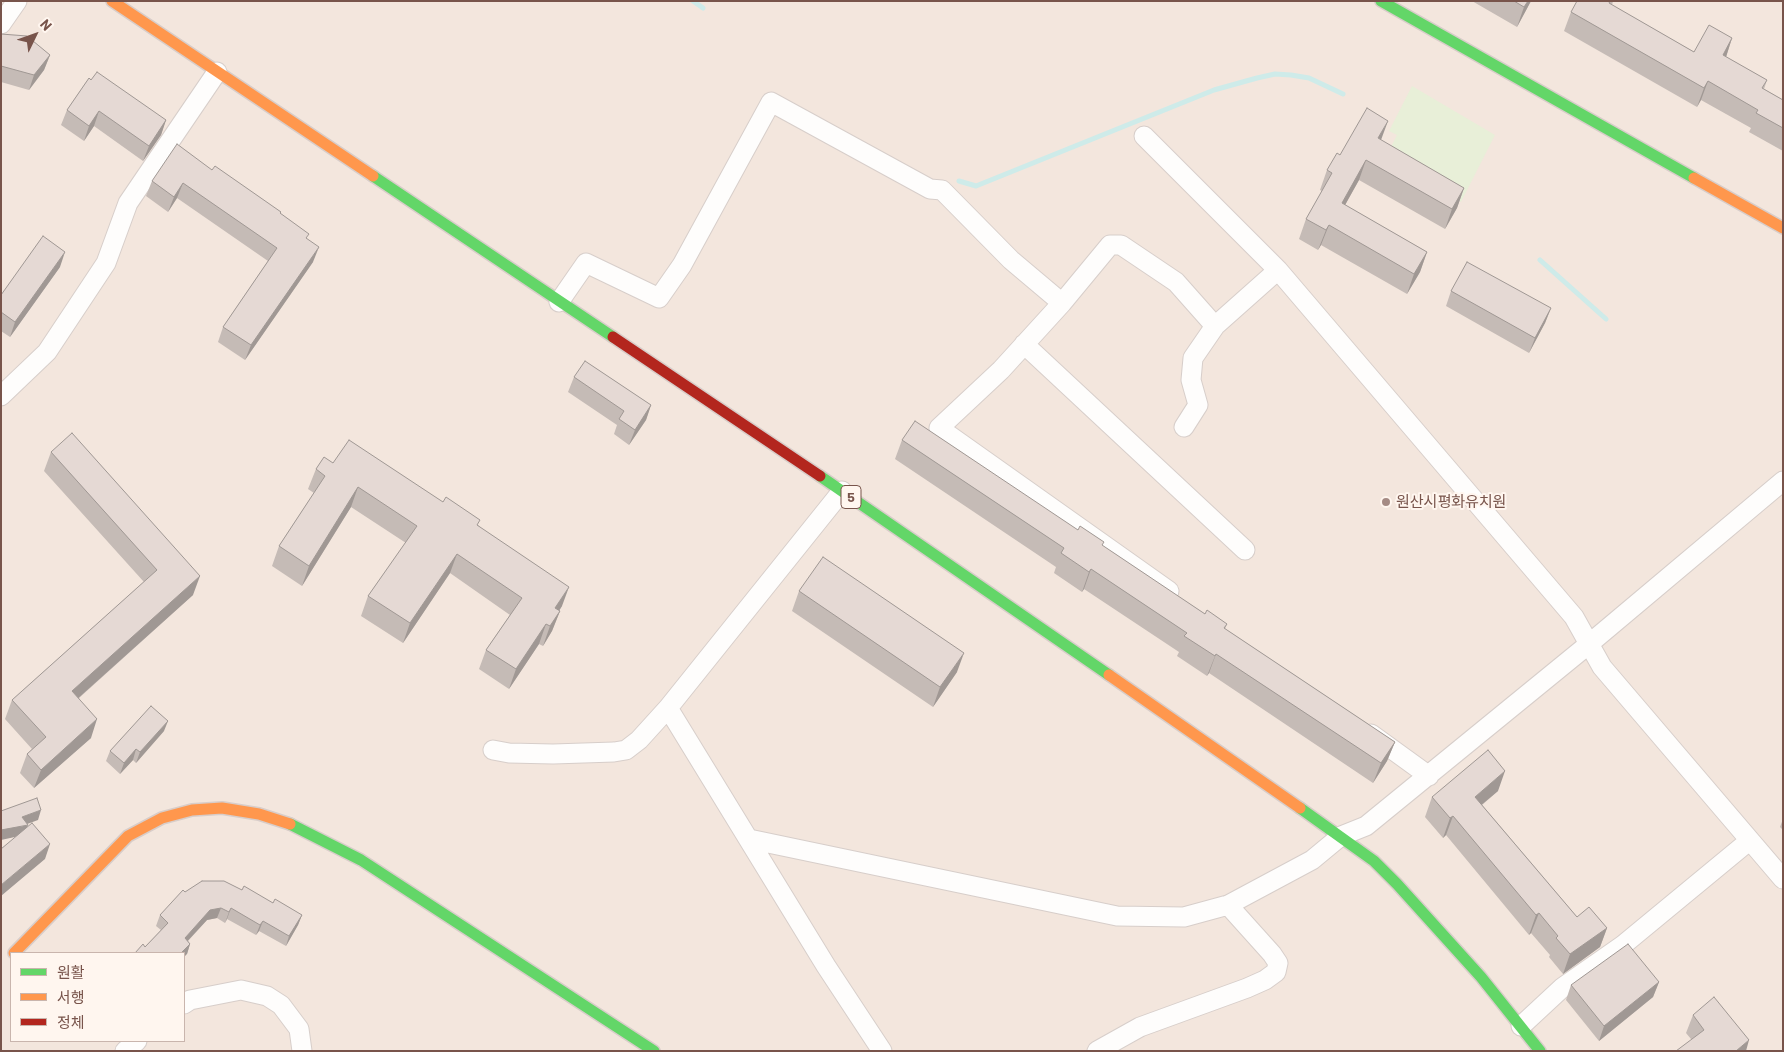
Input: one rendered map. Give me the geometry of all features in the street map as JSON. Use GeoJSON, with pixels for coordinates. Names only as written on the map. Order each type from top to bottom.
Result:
{"type":"FeatureCollection","features":[{"type":"Feature","properties":{"kind":"main road","name":"5"},"geometry":{"type":"LineString","coordinates":[[112,1],[842,491],[1341,836],[1374,861],[1397,884],[1481,977],[1522,1026],[1540,1051]]}},
{"type":"Feature","properties":{"kind":"main road"},"geometry":{"type":"LineString","coordinates":[[1381,1],[1783,228]]}},
{"type":"Feature","properties":{"kind":"main road"},"geometry":{"type":"LineString","coordinates":[[16,952],[128,836],[162,818],[192,810],[222,808],[259,814],[295,826],[361,860],[654,1051]]}},
{"type":"Feature","properties":{"kind":"street"},"geometry":{"type":"LineString","coordinates":[[1,24],[17,1]]}},
{"type":"Feature","properties":{"kind":"street"},"geometry":{"type":"LineString","coordinates":[[1,396],[53,344],[106,262],[128,203],[217,72]]}},
{"type":"Feature","properties":{"kind":"street"},"geometry":{"type":"LineString","coordinates":[[560,302],[586,263],[659,298],[682,265],[771,102],[930,189],[942,190],[1010,260],[1062,303]]}},
{"type":"Feature","properties":{"kind":"street"},"geometry":{"type":"LineString","coordinates":[[1144,136],[1278,270],[1574,617],[1602,667],[1783,879]]}},
{"type":"Feature","properties":{"kind":"street"},"geometry":{"type":"LineString","coordinates":[[1180,599],[939,428],[1024,344],[1062,303],[1110,245],[1121,245],[1176,282],[1215,326]]}},
{"type":"Feature","properties":{"kind":"street"},"geometry":{"type":"LineString","coordinates":[[1184,427],[1198,405],[1191,380],[1193,358],[1215,326],[1278,270]]}},
{"type":"Feature","properties":{"kind":"street"},"geometry":{"type":"LineString","coordinates":[[1024,344],[1245,550]]}},
{"type":"Feature","properties":{"kind":"street"},"geometry":{"type":"LineString","coordinates":[[749,839],[1117,916],[1184,917],[1228,905],[1312,860],[1341,836],[1366,826],[1589,644],[1783,481]]}},
{"type":"Feature","properties":{"kind":"street"},"geometry":{"type":"LineString","coordinates":[[493,750],[509,753],[553,754],[626,750],[639,740],[668,708],[842,491]]}},
{"type":"Feature","properties":{"kind":"street"},"geometry":{"type":"LineString","coordinates":[[668,708],[826,966],[882,1051]]}},
{"type":"Feature","properties":{"kind":"street"},"geometry":{"type":"LineString","coordinates":[[1357,724],[1429,776]]}},
{"type":"Feature","properties":{"kind":"street"},"geometry":{"type":"LineString","coordinates":[[1522,1026],[1563,987],[1623,945],[1749,840]]}},
{"type":"Feature","properties":{"kind":"street"},"geometry":{"type":"LineString","coordinates":[[1097,1051],[1140,1027],[1247,988],[1266,980],[1276,972],[1278,963],[1272,954],[1228,905]]}},
{"type":"Feature","properties":{"kind":"street"},"geometry":{"type":"LineString","coordinates":[[185,1004],[198,998],[241,990],[267,996],[281,1005],[299,1029],[302,1051]]}},
{"type":"Feature","properties":{"kind":"street"},"geometry":{"type":"LineString","coordinates":[[125,1051],[136,1042]]}},
{"type":"Feature","properties":{"kind":"shaded area"},"geometry":{"type":"Polygon","coordinates":[[[1,1],[1783,1],[1783,1051],[1,1051],[1,1]]]}},
{"type":"Feature","properties":{"kind":"green space"},"geometry":{"type":"Polygon","coordinates":[[[1412,86],[1495,135],[1461,202],[1386,157],[1397,135],[1389,131],[1412,86]]]}},
{"type":"Feature","properties":{"kind":"building"},"geometry":{"type":"Polygon","coordinates":[[[1514,1],[1528,1],[1524,7],[1514,1]]]}},
{"type":"Feature","properties":{"kind":"building"},"geometry":{"type":"Polygon","coordinates":[[[1577,1],[1610,1],[1609,3],[1694,52],[1709,25],[1732,38],[1723,55],[1767,80],[1762,88],[1783,100],[1783,128],[1756,113],[1758,110],[1708,81],[1704,88],[1571,12],[1577,1]]]}},
{"type":"Feature","properties":{"kind":"building"},"geometry":{"type":"Polygon","coordinates":[[[1,34],[27,36],[50,55],[34,75],[1,66],[1,34]]]}},
{"type":"Feature","properties":{"kind":"building"},"geometry":{"type":"Polygon","coordinates":[[[97,72],[166,120],[149,146],[99,111],[89,126],[67,110],[89,78],[91,80],[97,72]]]}},
{"type":"Feature","properties":{"kind":"building"},"geometry":{"type":"Polygon","coordinates":[[[1367,108],[1388,121],[1378,138],[1464,188],[1452,209],[1366,160],[1342,203],[1427,252],[1414,274],[1329,225],[1326,230],[1306,219],[1332,173],[1327,170],[1337,153],[1340,155],[1367,108]]]}},
{"type":"Feature","properties":{"kind":"building"},"geometry":{"type":"Polygon","coordinates":[[[177,144],[212,170],[215,166],[281,212],[309,234],[306,238],[319,247],[251,345],[223,327],[277,248],[183,183],[174,197],[152,181],[177,144]]]}},
{"type":"Feature","properties":{"kind":"building"},"geometry":{"type":"Polygon","coordinates":[[[43,236],[65,252],[15,322],[1,312],[1,295],[43,236]]]}},
{"type":"Feature","properties":{"kind":"building"},"geometry":{"type":"Polygon","coordinates":[[[1467,262],[1551,308],[1535,338],[1451,291],[1467,262]]]}},
{"type":"Feature","properties":{"kind":"building"},"geometry":{"type":"Polygon","coordinates":[[[585,361],[651,405],[635,430],[619,419],[624,411],[574,377],[585,361]]]}},
{"type":"Feature","properties":{"kind":"building"},"geometry":{"type":"Polygon","coordinates":[[[915,421],[1078,530],[1080,526],[1104,542],[1102,545],[1205,614],[1207,610],[1227,624],[1224,628],[1395,742],[1381,763],[1216,654],[1215,656],[1184,636],[1187,633],[1091,569],[1089,572],[1061,553],[1064,548],[902,440],[915,421]]]}},
{"type":"Feature","properties":{"kind":"building"},"geometry":{"type":"Polygon","coordinates":[[[72,433],[200,576],[72,691],[97,719],[41,770],[27,754],[46,737],[12,700],[157,570],[51,452],[72,433]]]}},
{"type":"Feature","properties":{"kind":"building"},"geometry":{"type":"Polygon","coordinates":[[[349,440],[443,502],[446,497],[480,520],[477,525],[569,587],[555,608],[560,611],[550,626],[546,624],[516,669],[486,650],[522,598],[457,554],[410,623],[368,596],[417,526],[358,487],[309,566],[279,546],[325,476],[316,469],[324,457],[333,463],[349,440]]]}},
{"type":"Feature","properties":{"kind":"building"},"geometry":{"type":"Polygon","coordinates":[[[823,557],[964,653],[940,687],[799,591],[823,557]]]}},
{"type":"Feature","properties":{"kind":"building"},"geometry":{"type":"Polygon","coordinates":[[[151,706],[168,721],[140,752],[136,749],[124,763],[110,751],[151,706]]]}},
{"type":"Feature","properties":{"kind":"building"},"geometry":{"type":"Polygon","coordinates":[[[1488,750],[1505,771],[1475,797],[1577,917],[1589,907],[1607,928],[1570,954],[1556,938],[1558,936],[1539,913],[1536,915],[1453,816],[1450,818],[1432,797],[1488,750]]]}},
{"type":"Feature","properties":{"kind":"building"},"geometry":{"type":"Polygon","coordinates":[[[37,798],[41,810],[22,817],[28,825],[1,830],[1,811],[37,798]]]}},
{"type":"Feature","properties":{"kind":"building"},"geometry":{"type":"Polygon","coordinates":[[[32,823],[50,844],[1,885],[1,849],[32,823]]]}},
{"type":"Feature","properties":{"kind":"building"},"geometry":{"type":"Polygon","coordinates":[[[202,881],[224,881],[242,890],[244,886],[273,903],[275,899],[302,915],[289,936],[263,921],[260,925],[231,908],[229,912],[221,908],[210,910],[185,938],[190,944],[182,952],[136,952],[143,944],[145,947],[168,923],[160,915],[183,890],[185,892],[202,881]]]}},
{"type":"Feature","properties":{"kind":"building"},"geometry":{"type":"Polygon","coordinates":[[[1628,944],[1659,982],[1604,1026],[1571,985],[1628,944]]]}},
{"type":"Feature","properties":{"kind":"building"},"geometry":{"type":"Polygon","coordinates":[[[1714,997],[1749,1040],[1736,1051],[1676,1051],[1704,1030],[1693,1015],[1714,997]]]}},
{"type":"Feature","properties":{"kind":"waterway"},"geometry":{"type":"LineString","coordinates":[[693,1],[703,8]]}},
{"type":"Feature","properties":{"kind":"waterway"},"geometry":{"type":"LineString","coordinates":[[959,181],[976,186],[1214,90],[1257,78],[1275,74],[1309,78],[1343,94]]}},
{"type":"Feature","properties":{"kind":"waterway"},"geometry":{"type":"LineString","coordinates":[[1540,260],[1606,319]]}},
{"type":"Feature","properties":{"kind":"traffic: fast"},"geometry":{"type":"LineString","coordinates":[[1381,1],[1694,178]]}},
{"type":"Feature","properties":{"kind":"traffic: fast"},"geometry":{"type":"LineString","coordinates":[[373,176],[613,337]]}},
{"type":"Feature","properties":{"kind":"traffic: fast"},"geometry":{"type":"LineString","coordinates":[[820,476],[1109,675]]}},
{"type":"Feature","properties":{"kind":"traffic: fast"},"geometry":{"type":"LineString","coordinates":[[1300,808],[1374,861],[1397,884],[1481,977],[1540,1051]]}},
{"type":"Feature","properties":{"kind":"traffic: fast"},"geometry":{"type":"LineString","coordinates":[[290,824],[361,860],[654,1051]]}},
{"type":"Feature","properties":{"kind":"traffic: slow"},"geometry":{"type":"LineString","coordinates":[[112,1],[373,176]]}},
{"type":"Feature","properties":{"kind":"traffic: slow"},"geometry":{"type":"LineString","coordinates":[[1694,178],[1783,228]]}},
{"type":"Feature","properties":{"kind":"traffic: slow"},"geometry":{"type":"LineString","coordinates":[[1109,675],[1300,808]]}},
{"type":"Feature","properties":{"kind":"traffic: slow"},"geometry":{"type":"LineString","coordinates":[[15,952],[128,836],[162,818],[192,810],[222,808],[259,814],[290,824]]}},
{"type":"Feature","properties":{"kind":"traffic: jam"},"geometry":{"type":"LineString","coordinates":[[613,337],[820,476]]}},
{"type":"Feature","properties":{"kind":"place","name":"원산시평화유치원"},"geometry":{"type":"Point","coordinates":[1386,502]}}]}
